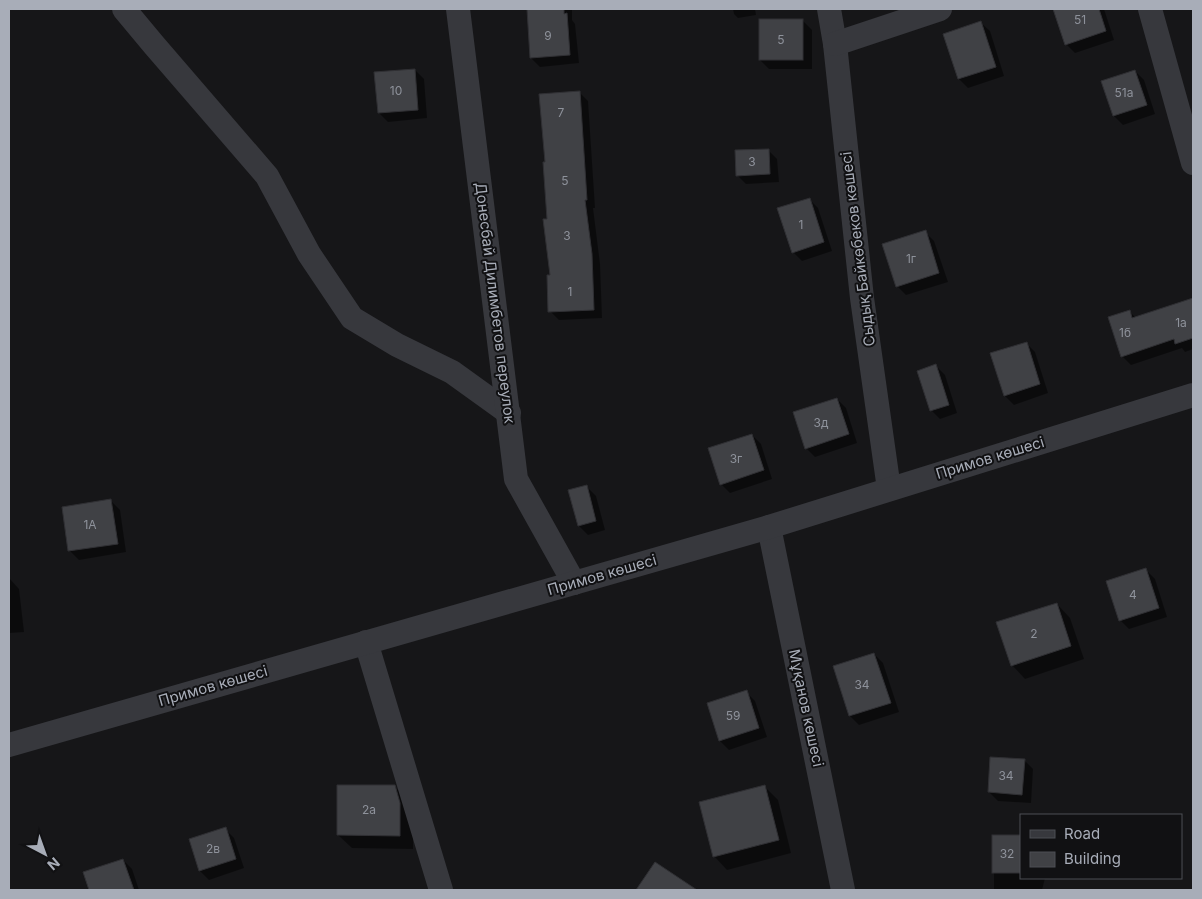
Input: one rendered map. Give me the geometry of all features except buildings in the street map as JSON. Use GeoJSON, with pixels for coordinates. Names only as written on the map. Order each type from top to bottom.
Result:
{"type":"FeatureCollection","features":[{"type":"Feature","properties":{"kind":"street"},"geometry":{"type":"LineString","coordinates":[[124,9],[267,176],[309,254],[352,318],[397,345],[452,372],[509,413]]}},
{"type":"Feature","properties":{"kind":"street","name":"Донесбай Дилимбетов переулок"},"geometry":{"type":"LineString","coordinates":[[458,9],[516,479],[574,583]]}},
{"type":"Feature","properties":{"kind":"street","name":"Сыдық Байкөбеков көшесі"},"geometry":{"type":"LineString","coordinates":[[829,9],[835,44],[862,298],[889,489]]}},
{"type":"Feature","properties":{"kind":"street"},"geometry":{"type":"LineString","coordinates":[[835,44],[940,9]]}},
{"type":"Feature","properties":{"kind":"street"},"geometry":{"type":"LineString","coordinates":[[1150,9],[1193,163]]}},
{"type":"Feature","properties":{"kind":"street","name":"Примов көшесі"},"geometry":{"type":"LineString","coordinates":[[9,745],[769,527],[1193,395]]}},
{"type":"Feature","properties":{"kind":"street","name":"Мұқанов көшесі"},"geometry":{"type":"LineString","coordinates":[[769,527],[843,890]]}},
{"type":"Feature","properties":{"kind":"street"},"geometry":{"type":"LineString","coordinates":[[366,642],[441,890]]}}]}
